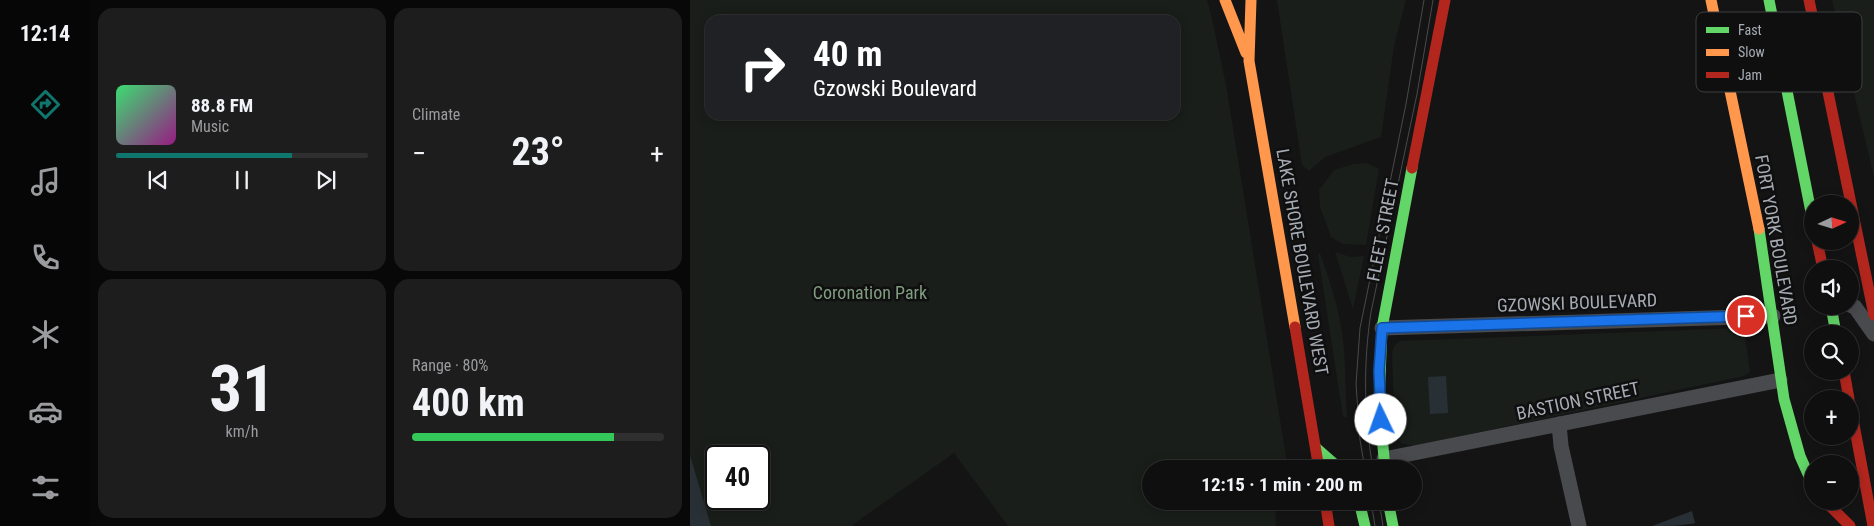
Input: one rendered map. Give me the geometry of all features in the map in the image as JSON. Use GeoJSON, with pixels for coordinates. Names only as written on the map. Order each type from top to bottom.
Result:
{"type":"FeatureCollection","features":[{"type":"Feature","properties":{"kind":"main road","name":"LAKE SHORE BOULEVARD WEST"},"geometry":{"type":"LineString","coordinates":[[1225,0],[1250,61]]}},
{"type":"Feature","properties":{"kind":"main road","name":"LAKE SHORE BOULEVARD WEST"},"geometry":{"type":"LineString","coordinates":[[1252,0],[1250,61],[1318,460]]}},
{"type":"Feature","properties":{"kind":"main road","name":"FLEET STREET"},"geometry":{"type":"LineString","coordinates":[[1384,460],[1379,402],[1382,328],[1445,0]]}},
{"type":"Feature","properties":{"kind":"main road","name":"FORT YORK BOULEVARD"},"geometry":{"type":"LineString","coordinates":[[1731,92],[1763,250],[1780,380],[1787,416],[1804,465]]}},
{"type":"Feature","properties":{"kind":"main road"},"geometry":{"type":"LineString","coordinates":[[1787,92],[1808,195]]}},
{"type":"Feature","properties":{"kind":"main road"},"geometry":{"type":"LineString","coordinates":[[1828,92],[1874,315]]}},
{"type":"Feature","properties":{"kind":"main road"},"geometry":{"type":"LineString","coordinates":[[1858,445],[1872,526]]}},
{"type":"Feature","properties":{"kind":"main road"},"geometry":{"type":"LineString","coordinates":[[1316,448],[1330,460]]}},
{"type":"Feature","properties":{"kind":"main road"},"geometry":{"type":"LineString","coordinates":[[1326,510],[1329,526]]}},
{"type":"Feature","properties":{"kind":"main road"},"geometry":{"type":"LineString","coordinates":[[1362,510],[1365,526]]}},
{"type":"Feature","properties":{"kind":"main road"},"geometry":{"type":"LineString","coordinates":[[1390,510],[1393,526]]}},
{"type":"Feature","properties":{"kind":"main road"},"geometry":{"type":"LineString","coordinates":[[1824,510],[1827,518]]}},
{"type":"Feature","properties":{"kind":"main road"},"geometry":{"type":"LineString","coordinates":[[1834,510],[1850,526]]}},
{"type":"Feature","properties":{"kind":"street"},"geometry":{"type":"LineString","coordinates":[[1776,12],[1784,0]]}},
{"type":"Feature","properties":{"kind":"street"},"geometry":{"type":"LineString","coordinates":[[1781,92],[1816,260]]}},
{"type":"Feature","properties":{"kind":"street"},"geometry":{"type":"LineString","coordinates":[[1859,313],[1874,334]]}},
{"type":"Feature","properties":{"kind":"street","name":"GZOWSKI BOULEVARD"},"geometry":{"type":"LineString","coordinates":[[1382,328],[1773,316]]}},
{"type":"Feature","properties":{"kind":"street","name":"BASTION STREET"},"geometry":{"type":"LineString","coordinates":[[1402,460],[1559,424],[1780,380]]}},
{"type":"Feature","properties":{"kind":"street"},"geometry":{"type":"LineString","coordinates":[[1559,424],[1561,446],[1579,526]]}},
{"type":"Feature","properties":{"kind":"green space","name":"Coronation Park"},"geometry":{"type":"Polygon","coordinates":[[[690,0],[1207,0],[1226,85],[1287,460],[1142,460],[1142,510],[1275,510],[1276,526],[1008,526],[954,453],[851,526],[711,526],[706,510],[770,510],[770,445],[705,445],[705,506],[690,455],[690,0]]]}},
{"type":"Feature","properties":{"kind":"green space"},"geometry":{"type":"Polygon","coordinates":[[[1277,0],[1406,0],[1394,46],[1381,137],[1325,157],[1309,171],[1302,165],[1277,0]]]}},
{"type":"Feature","properties":{"kind":"green space"},"geometry":{"type":"Polygon","coordinates":[[[1832,0],[1874,0],[1874,177],[1854,92],[1862,92],[1862,12],[1835,12],[1832,0]]]}},
{"type":"Feature","properties":{"kind":"green space"},"geometry":{"type":"Polygon","coordinates":[[[1367,163],[1379,169],[1366,245],[1343,244],[1331,237],[1320,207],[1319,190],[1334,170],[1353,164],[1367,163]]]}},
{"type":"Feature","properties":{"kind":"green space"},"geometry":{"type":"Polygon","coordinates":[[[1335,252],[1351,257],[1364,256],[1353,309],[1335,252]]]}},
{"type":"Feature","properties":{"kind":"green space"},"geometry":{"type":"Polygon","coordinates":[[[1320,253],[1334,295],[1343,339],[1347,417],[1343,417],[1318,254],[1320,253]]]}},
{"type":"Feature","properties":{"kind":"green space"},"geometry":{"type":"Polygon","coordinates":[[[1739,328],[1744,330],[1750,372],[1744,376],[1414,446],[1401,443],[1395,434],[1392,353],[1394,346],[1400,341],[1739,328]]]}},
{"type":"Feature","properties":{"kind":"shaded area"},"geometry":{"type":"Polygon","coordinates":[[[1446,376],[1448,413],[1430,414],[1428,377],[1446,376]]]}},
{"type":"Feature","properties":{"kind":"shaded area"},"geometry":{"type":"Polygon","coordinates":[[[690,455],[711,526],[690,526],[690,455]]]}},
{"type":"Feature","properties":{"kind":"shaded area"},"geometry":{"type":"Polygon","coordinates":[[[1692,511],[1695,523],[1652,526],[1692,511]]]}},
{"type":"Feature","properties":{"kind":"tram line"},"geometry":{"type":"LineString","coordinates":[[1363,460],[1356,384],[1360,328],[1406,104],[1424,0]]}},
{"type":"Feature","properties":{"kind":"tram line"},"geometry":{"type":"LineString","coordinates":[[1372,460],[1366,410],[1368,332],[1417,94],[1433,0]]}},
{"type":"Feature","properties":{"kind":"tram line"},"geometry":{"type":"LineString","coordinates":[[1372,510],[1375,526]]}},
{"type":"Feature","properties":{"kind":"tram line"},"geometry":{"type":"LineString","coordinates":[[1380,510],[1383,526]]}},
{"type":"Feature","properties":{"kind":"traffic: fast"},"geometry":{"type":"LineString","coordinates":[[1769,0],[1771,12]]}},
{"type":"Feature","properties":{"kind":"traffic: fast"},"geometry":{"type":"LineString","coordinates":[[1787,92],[1808,195]]}},
{"type":"Feature","properties":{"kind":"traffic: fast"},"geometry":{"type":"LineString","coordinates":[[1384,460],[1379,402],[1382,328],[1412,168]]}},
{"type":"Feature","properties":{"kind":"traffic: fast"},"geometry":{"type":"LineString","coordinates":[[1759,229],[1784,399],[1804,465]]}},
{"type":"Feature","properties":{"kind":"traffic: fast"},"geometry":{"type":"LineString","coordinates":[[1833,315],[1834,325]]}},
{"type":"Feature","properties":{"kind":"traffic: fast"},"geometry":{"type":"LineString","coordinates":[[1316,448],[1330,460]]}},
{"type":"Feature","properties":{"kind":"traffic: fast"},"geometry":{"type":"LineString","coordinates":[[1361,510],[1365,526]]}},
{"type":"Feature","properties":{"kind":"traffic: fast"},"geometry":{"type":"LineString","coordinates":[[1390,510],[1393,526]]}},
{"type":"Feature","properties":{"kind":"traffic: slow"},"geometry":{"type":"LineString","coordinates":[[1225,0],[1246,53]]}},
{"type":"Feature","properties":{"kind":"traffic: slow"},"geometry":{"type":"LineString","coordinates":[[1251,0],[1249,61],[1295,327]]}},
{"type":"Feature","properties":{"kind":"traffic: slow"},"geometry":{"type":"LineString","coordinates":[[1711,0],[1714,12]]}},
{"type":"Feature","properties":{"kind":"traffic: slow"},"geometry":{"type":"LineString","coordinates":[[1730,92],[1759,229]]}},
{"type":"Feature","properties":{"kind":"traffic: jam"},"geometry":{"type":"LineString","coordinates":[[1412,168],[1445,0]]}},
{"type":"Feature","properties":{"kind":"traffic: jam"},"geometry":{"type":"LineString","coordinates":[[1809,0],[1811,12]]}},
{"type":"Feature","properties":{"kind":"traffic: jam"},"geometry":{"type":"LineString","coordinates":[[1828,92],[1874,315]]}},
{"type":"Feature","properties":{"kind":"traffic: jam"},"geometry":{"type":"LineString","coordinates":[[1819,250],[1821,260]]}},
{"type":"Feature","properties":{"kind":"traffic: jam"},"geometry":{"type":"LineString","coordinates":[[1295,327],[1317,460]]}},
{"type":"Feature","properties":{"kind":"traffic: jam"},"geometry":{"type":"LineString","coordinates":[[1846,380],[1847,390]]}},
{"type":"Feature","properties":{"kind":"traffic: jam"},"geometry":{"type":"LineString","coordinates":[[1858,445],[1873,526]]}},
{"type":"Feature","properties":{"kind":"traffic: jam"},"geometry":{"type":"LineString","coordinates":[[1326,510],[1329,526]]}},
{"type":"Feature","properties":{"kind":"traffic: jam"},"geometry":{"type":"LineString","coordinates":[[1834,510],[1850,526]]}},
{"type":"Feature","properties":{"kind":"route"},"geometry":{"type":"LineString","coordinates":[[1381,420],[1379,371],[1382,328],[1746,316]]}}]}
